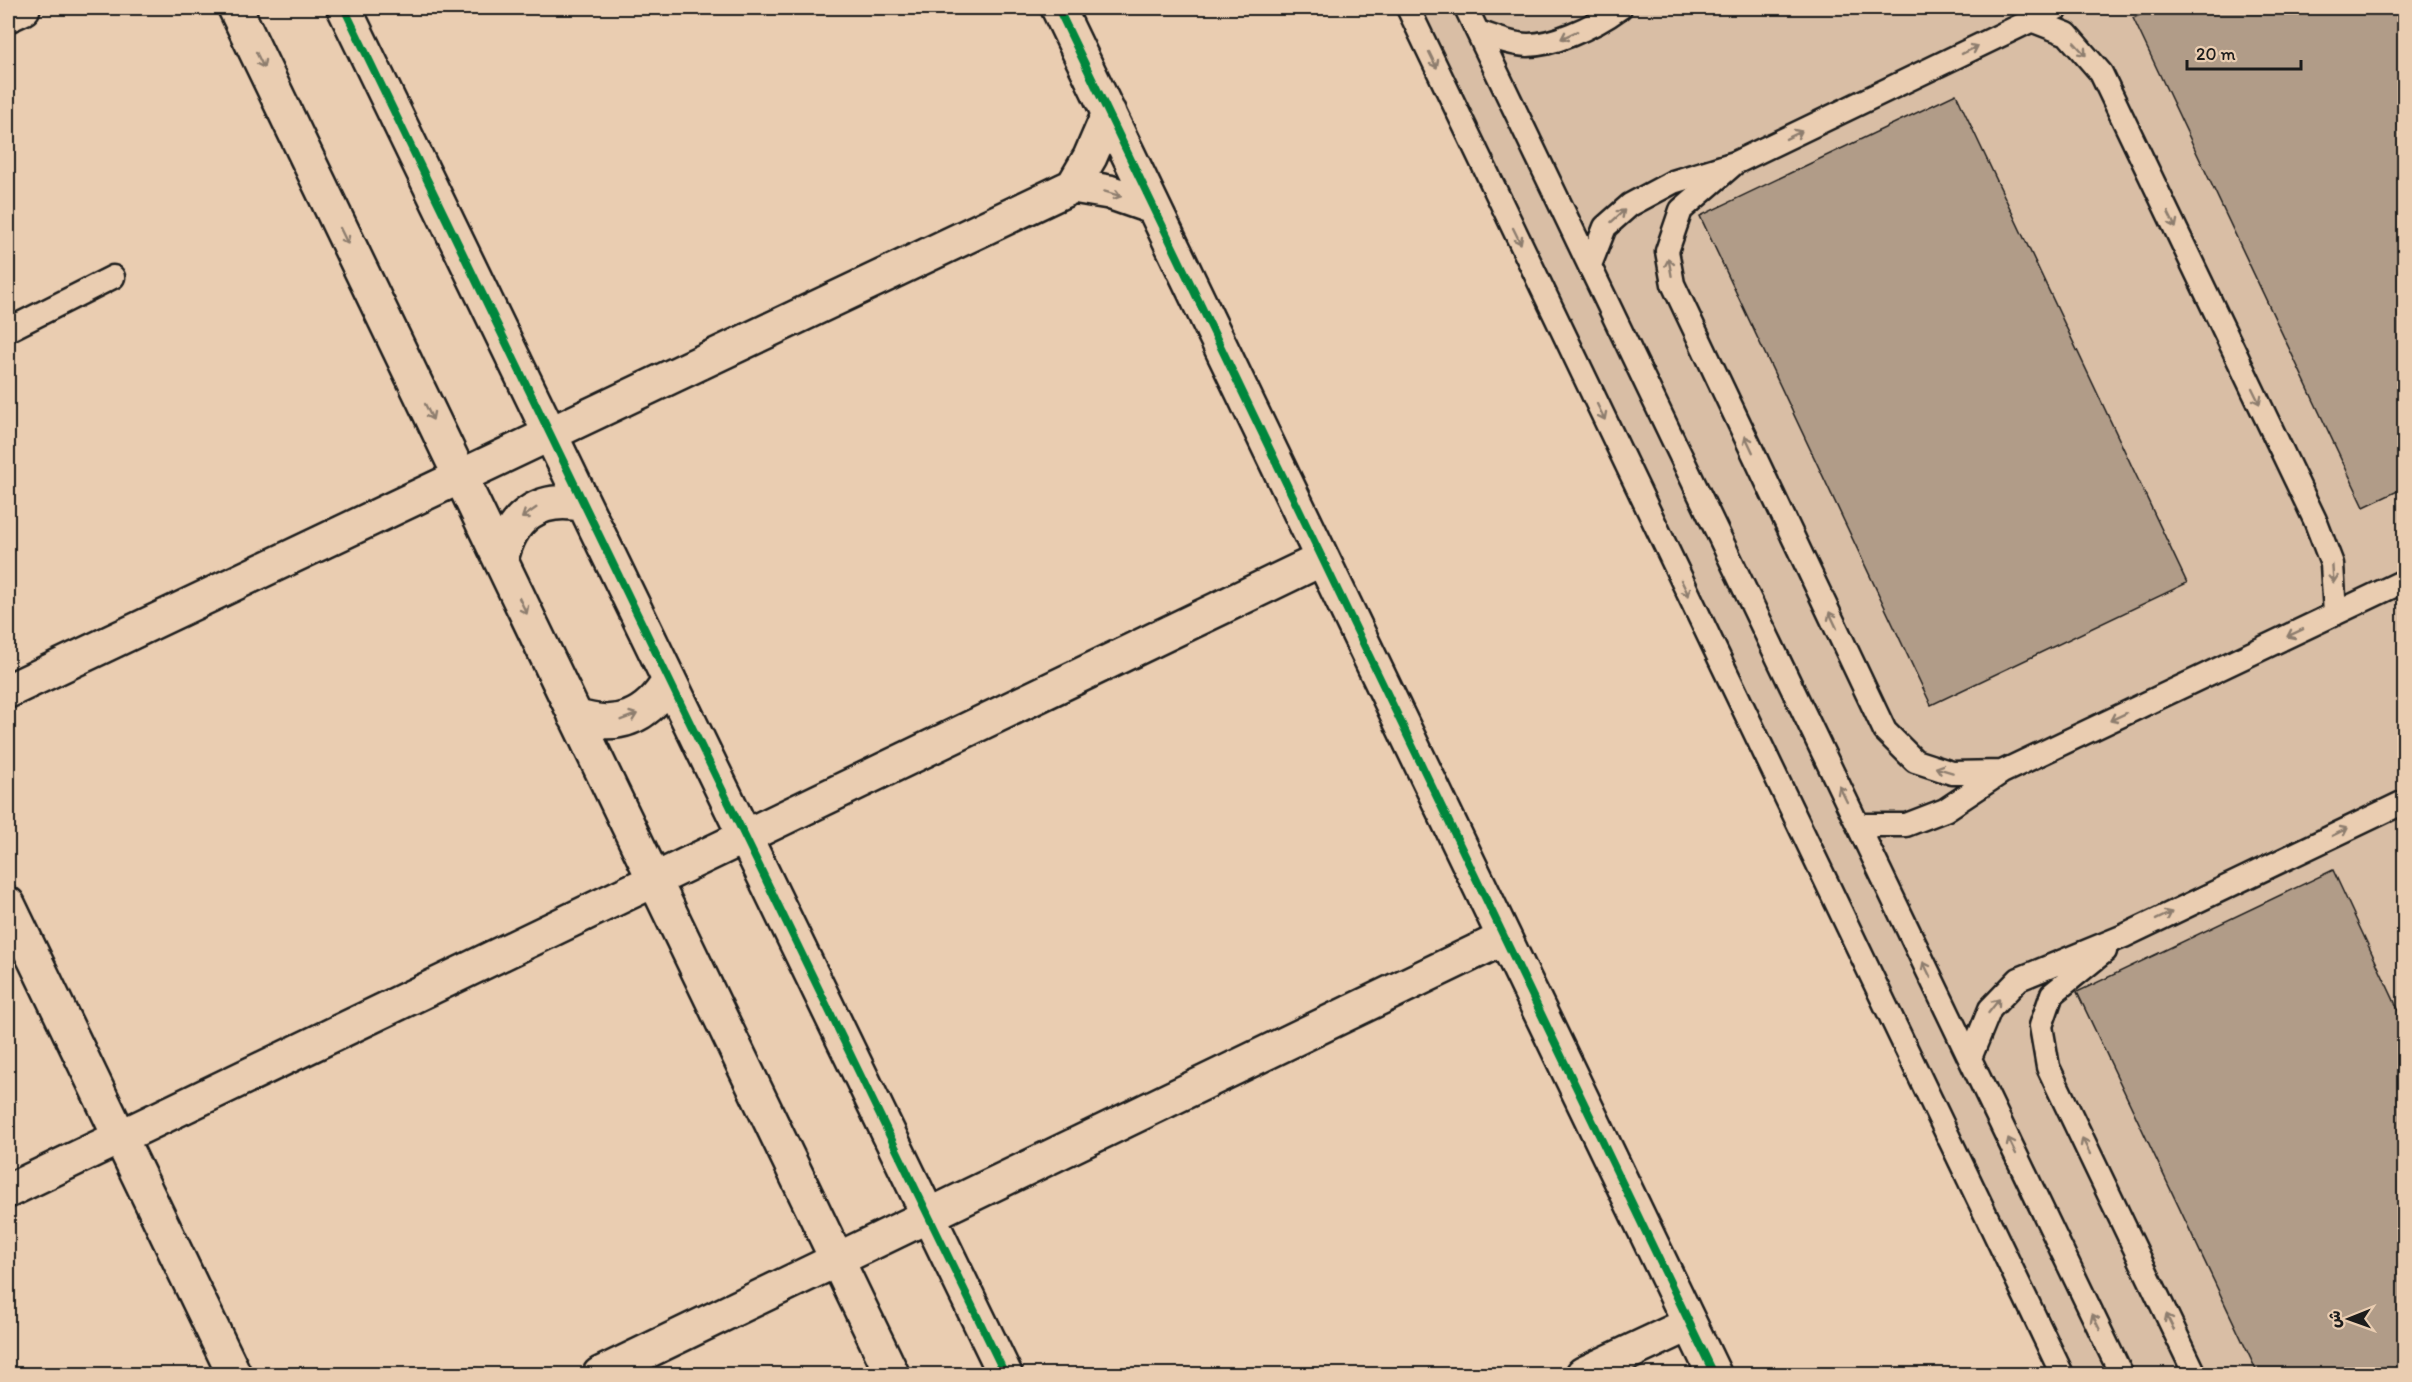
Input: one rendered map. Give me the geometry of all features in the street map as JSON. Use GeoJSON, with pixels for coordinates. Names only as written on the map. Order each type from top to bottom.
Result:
{"type":"FeatureCollection","features":[{"type":"Feature","properties":{"kind":"street"},"geometry":{"type":"LineString","coordinates":[[8,15],[24,8]]}},
{"type":"Feature","properties":{"kind":"street"},"geometry":{"type":"LineString","coordinates":[[235,8],[892,1374]]}},
{"type":"Feature","properties":{"kind":"street"},"geometry":{"type":"LineString","coordinates":[[344,8],[1005,1374]]}},
{"type":"Feature","properties":{"kind":"street"},"geometry":{"type":"LineString","coordinates":[[1058,8],[1714,1374]]}},
{"type":"Feature","properties":{"kind":"street"},"geometry":{"type":"LineString","coordinates":[[8,691],[459,474],[1073,186],[1090,157],[1109,113]]}},
{"type":"Feature","properties":{"kind":"street"},"geometry":{"type":"LineString","coordinates":[[1073,186],[1108,192],[1152,207]]}},
{"type":"Feature","properties":{"kind":"street"},"geometry":{"type":"LineString","coordinates":[[501,561],[504,543],[513,527],[526,514],[541,506],[556,502],[584,505]]}},
{"type":"Feature","properties":{"kind":"street"},"geometry":{"type":"LineString","coordinates":[[8,1191],[1322,559]]}},
{"type":"Feature","properties":{"kind":"street"},"geometry":{"type":"LineString","coordinates":[[575,716],[605,722],[635,716],[649,707],[669,681]]}},
{"type":"Feature","properties":{"kind":"street"},"geometry":{"type":"LineString","coordinates":[[8,904],[234,1374]]}},
{"type":"Feature","properties":{"kind":"street"},"geometry":{"type":"LineString","coordinates":[[600,1374],[1504,938]]}},
{"type":"Feature","properties":{"kind":"street"},"geometry":{"type":"LineString","coordinates":[[1583,1374],[1690,1324]]}},
{"type":"Feature","properties":{"kind":"lane"},"geometry":{"type":"LineString","coordinates":[[1408,8],[2062,1374]]}},
{"type":"Feature","properties":{"kind":"lane"},"geometry":{"type":"LineString","coordinates":[[1466,8],[2121,1374]]}},
{"type":"Feature","properties":{"kind":"lane"},"geometry":{"type":"LineString","coordinates":[[1478,32],[1520,45],[1558,40],[1606,18],[1620,8]]}},
{"type":"Feature","properties":{"kind":"lane"},"geometry":{"type":"LineString","coordinates":[[1590,265],[1605,227],[1630,205],[1673,182],[1735,163],[2057,8]]}},
{"type":"Feature","properties":{"kind":"lane"},"geometry":{"type":"LineString","coordinates":[[2031,20],[2067,34],[2102,73],[2315,520],[2332,564],[2335,614]]}},
{"type":"Feature","properties":{"kind":"lane"},"geometry":{"type":"LineString","coordinates":[[1735,163],[1681,210],[1667,251],[1673,284],[1885,732],[1915,761],[1952,773],[2002,772]]}},
{"type":"Feature","properties":{"kind":"lane"},"geometry":{"type":"LineString","coordinates":[[8,330],[112,277]]}},
{"type":"Feature","properties":{"kind":"lane"},"geometry":{"type":"LineString","coordinates":[[1858,825],[1906,825],[1945,810],[2002,772],[2404,581]]}},
{"type":"Feature","properties":{"kind":"lane"},"geometry":{"type":"LineString","coordinates":[[1970,1058],[1990,1009],[2019,979],[2124,936],[2402,805]]}},
{"type":"Feature","properties":{"kind":"lane"},"geometry":{"type":"LineString","coordinates":[[2124,936],[2052,994],[2041,1026],[2048,1067],[2195,1374]]}},
{"type":"Feature","properties":{"kind":"shaded area"},"geometry":{"type":"Polygon","coordinates":[[[1421,8],[2404,8],[2404,1374],[2076,1374],[1421,8]]]}},
{"type":"Feature","properties":{"kind":"building"},"geometry":{"type":"Polygon","coordinates":[[[2156,8],[2404,8],[2404,488],[2364,507],[2133,18],[2156,8]]]}},
{"type":"Feature","properties":{"kind":"building"},"geometry":{"type":"Polygon","coordinates":[[[1956,94],[2187,583],[1931,705],[1700,216],[1956,94]]]}},
{"type":"Feature","properties":{"kind":"building"},"geometry":{"type":"Polygon","coordinates":[[[2333,870],[2404,1022],[2404,1374],[2258,1374],[2077,992],[2333,870]]]}},
{"type":"Feature","properties":{"kind":"cycle path"},"geometry":{"type":"LineString","coordinates":[[344,8],[1005,1374]]}},
{"type":"Feature","properties":{"kind":"cycle path"},"geometry":{"type":"LineString","coordinates":[[1058,8],[1714,1374]]}}]}
